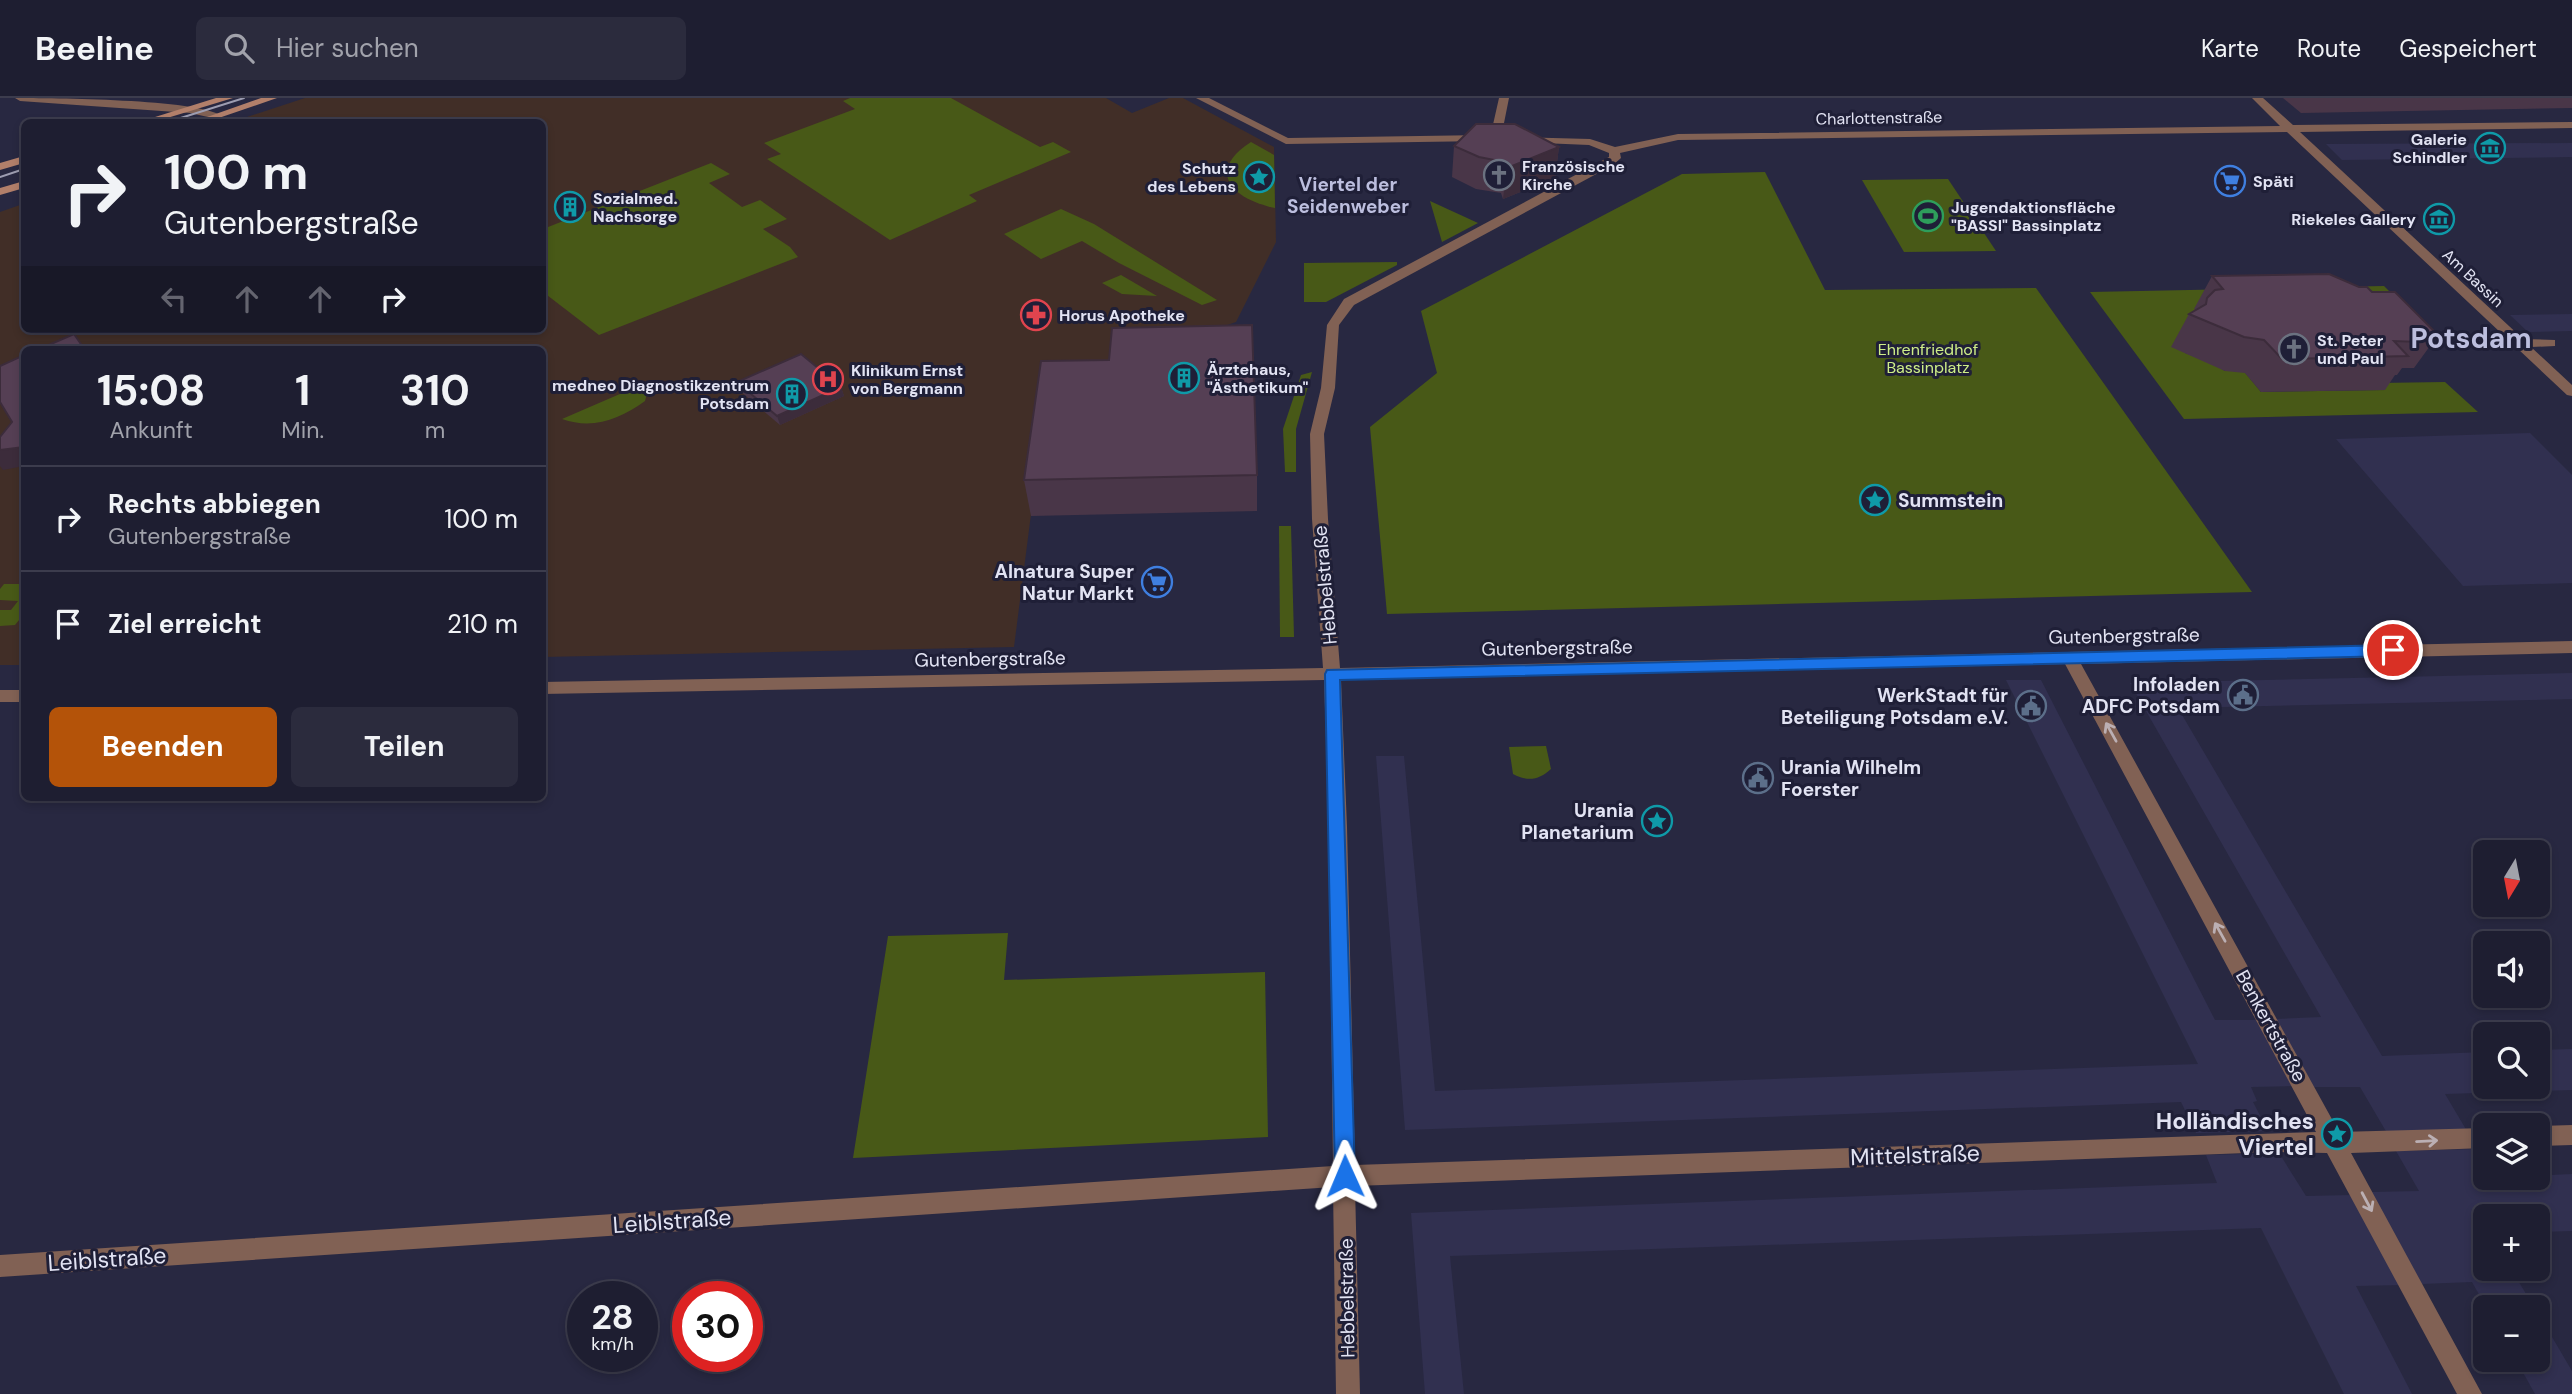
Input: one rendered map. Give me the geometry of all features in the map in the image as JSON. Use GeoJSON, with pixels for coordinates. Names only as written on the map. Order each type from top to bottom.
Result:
{"type":"FeatureCollection","features":[{"type":"Feature","properties":{"kind":"street"},"geometry":{"type":"LineString","coordinates":[[20,98],[190,110],[217,116]]}},
{"type":"Feature","properties":{"kind":"street"},"geometry":{"type":"LineString","coordinates":[[156,119],[228,98]]}},
{"type":"Feature","properties":{"kind":"street"},"geometry":{"type":"LineString","coordinates":[[208,119],[272,98]]}},
{"type":"Feature","properties":{"kind":"street","name":"Charlottenstraße"},"geometry":{"type":"LineString","coordinates":[[1201,98],[1286,141],[1506,138],[1590,142],[1614,151],[1678,138],[1702,137],[2572,125]]}},
{"type":"Feature","properties":{"kind":"street"},"geometry":{"type":"LineString","coordinates":[[1504,98],[1497,129],[1506,138]]}},
{"type":"Feature","properties":{"kind":"street","name":"Am Bassin"},"geometry":{"type":"LineString","coordinates":[[2257,98],[2572,392]]}},
{"type":"Feature","properties":{"kind":"street","name":"Hebbelstraße"},"geometry":{"type":"LineString","coordinates":[[1348,1394],[1332,674],[1320,519],[1317,434],[1328,388],[1333,325],[1349,302],[1609,163],[1615,158],[1614,151]]}},
{"type":"Feature","properties":{"kind":"street"},"geometry":{"type":"LineString","coordinates":[[0,167],[21,160]]}},
{"type":"Feature","properties":{"kind":"street"},"geometry":{"type":"LineString","coordinates":[[0,192],[21,185]]}},
{"type":"Feature","properties":{"kind":"street"},"geometry":{"type":"LineString","coordinates":[[2520,343],[2550,343]]}},
{"type":"Feature","properties":{"kind":"street","name":"Gutenbergstraße"},"geometry":{"type":"LineString","coordinates":[[546,688],[1332,674],[2572,646]]}},
{"type":"Feature","properties":{"kind":"street","name":"Benkertstraße"},"geometry":{"type":"LineString","coordinates":[[2070,658],[2470,1394]]}},
{"type":"Feature","properties":{"kind":"street"},"geometry":{"type":"LineString","coordinates":[[0,696],[21,696]]}},
{"type":"Feature","properties":{"kind":"street"},"geometry":{"type":"LineString","coordinates":[[2550,1136],[2572,1135]]}},
{"type":"Feature","properties":{"kind":"street","name":"Mittelstraße"},"geometry":{"type":"LineString","coordinates":[[1345,1176],[2274,1142],[2473,1138]]}},
{"type":"Feature","properties":{"kind":"street","name":"Leiblstraße"},"geometry":{"type":"LineString","coordinates":[[0,1266],[1345,1176]]}},
{"type":"Feature","properties":{"kind":"shaded area","name":"Klinikum Ernst von Bergmann"},"geometry":{"type":"Polygon","coordinates":[[[305,98],[1106,98],[1132,113],[1169,98],[1183,98],[1274,147],[1276,242],[1236,322],[1116,363],[1046,397],[1014,647],[546,657],[546,346],[21,346],[21,665],[0,665],[0,212],[21,206],[21,333],[546,333],[546,119],[241,119],[305,98]]]}},
{"type":"Feature","properties":{"kind":"shaded area"},"geometry":{"type":"Polygon","coordinates":[[[2572,143],[2572,157],[2342,160],[2326,144],[2572,143]]]}},
{"type":"Feature","properties":{"kind":"shaded area"},"geometry":{"type":"Polygon","coordinates":[[[2572,314],[2572,331],[2528,332],[2510,315],[2572,314]]]}},
{"type":"Feature","properties":{"kind":"shaded area"},"geometry":{"type":"Polygon","coordinates":[[[2530,433],[2572,475],[2572,583],[2463,586],[2336,439],[2530,433]]]}},
{"type":"Feature","properties":{"kind":"shaded area"},"geometry":{"type":"Polygon","coordinates":[[[2572,673],[2572,699],[2178,708],[2382,1056],[2473,1052],[2473,1093],[2445,1094],[2467,1131],[2387,1133],[2360,1087],[2314,1087],[2276,1019],[2321,1017],[2130,683],[2572,673]]]}},
{"type":"Feature","properties":{"kind":"shaded area"},"geometry":{"type":"Polygon","coordinates":[[[2006,680],[2041,680],[2215,1020],[2259,1020],[2294,1086],[2251,1087],[2257,1101],[2253,1102],[2268,1131],[2196,1133],[2181,1102],[1405,1130],[1376,756],[1404,756],[1435,1091],[2198,1064],[2006,680]]]}},
{"type":"Feature","properties":{"kind":"shaded area"},"geometry":{"type":"Polygon","coordinates":[[[2572,1049],[2572,1090],[2550,1091],[2550,1050],[2572,1049]]]}},
{"type":"Feature","properties":{"kind":"shaded area"},"geometry":{"type":"Polygon","coordinates":[[[2473,1149],[2473,1190],[2550,1190],[2550,1175],[2572,1174],[2572,1231],[2550,1232],[2550,1204],[2473,1204],[2473,1281],[2518,1281],[2527,1295],[2479,1295],[2472,1282],[2422,1284],[2371,1192],[2419,1191],[2396,1151],[2473,1149]]]}},
{"type":"Feature","properties":{"kind":"shaded area"},"geometry":{"type":"Polygon","coordinates":[[[2279,1153],[2306,1196],[2353,1195],[2402,1285],[2356,1286],[2412,1394],[2344,1394],[2261,1228],[1450,1256],[1464,1394],[1425,1394],[1411,1213],[2217,1183],[2206,1155],[2279,1153]]]}},
{"type":"Feature","properties":{"kind":"shaded area"},"geometry":{"type":"Polygon","coordinates":[[[2550,1333],[2572,1371],[2572,1394],[2535,1394],[2523,1372],[2550,1372],[2550,1333]]]}},
{"type":"Feature","properties":{"kind":"green space"},"geometry":{"type":"Polygon","coordinates":[[[850,98],[951,98],[1040,147],[1053,142],[1071,152],[969,195],[977,201],[890,240],[767,159],[781,154],[764,143],[855,109],[843,101],[850,98]]]}},
{"type":"Feature","properties":{"kind":"green space"},"geometry":{"type":"Polygon","coordinates":[[[1251,142],[1274,155],[1275,208],[1247,199],[1230,183],[1227,174],[1229,164],[1237,153],[1251,142]]]}},
{"type":"Feature","properties":{"kind":"green space"},"geometry":{"type":"Polygon","coordinates":[[[711,163],[730,174],[709,183],[742,207],[760,200],[787,219],[763,229],[790,247],[798,257],[599,335],[546,294],[546,228],[711,163]]]}},
{"type":"Feature","properties":{"kind":"green space","name":"Ehrenfriedhof Bassinplatz"},"geometry":{"type":"Polygon","coordinates":[[[1765,172],[1825,290],[2036,288],[2252,592],[1387,614],[1370,427],[1437,373],[1421,311],[1682,174],[1765,172]]]}},
{"type":"Feature","properties":{"kind":"green space","name":"Jugendaktionsfläche \"BASSI\" Bassinplatz"},"geometry":{"type":"Polygon","coordinates":[[[1948,179],[1996,251],[1904,252],[1862,180],[1948,179]]]}},
{"type":"Feature","properties":{"kind":"green space"},"geometry":{"type":"Polygon","coordinates":[[[1430,201],[1478,223],[1442,242],[1430,201]]]}},
{"type":"Feature","properties":{"kind":"green space"},"geometry":{"type":"Polygon","coordinates":[[[1061,209],[1094,224],[1217,300],[1202,305],[1082,241],[1041,259],[1004,234],[1061,209]]]}},
{"type":"Feature","properties":{"kind":"green space"},"geometry":{"type":"Polygon","coordinates":[[[1397,262],[1397,265],[1326,302],[1304,302],[1304,263],[1397,262]]]}},
{"type":"Feature","properties":{"kind":"green space"},"geometry":{"type":"Polygon","coordinates":[[[1121,275],[1157,296],[1122,294],[1102,283],[1121,275]]]}},
{"type":"Feature","properties":{"kind":"green space"},"geometry":{"type":"Polygon","coordinates":[[[2384,286],[2415,317],[2205,322],[2185,353],[2225,371],[2242,369],[2261,392],[2385,390],[2378,383],[2445,382],[2478,412],[2184,419],[2090,292],[2384,286]]]}},
{"type":"Feature","properties":{"kind":"green space"},"geometry":{"type":"Polygon","coordinates":[[[1312,372],[1296,429],[1296,472],[1285,472],[1283,429],[1301,375],[1312,372]]]}},
{"type":"Feature","properties":{"kind":"green space"},"geometry":{"type":"Polygon","coordinates":[[[643,384],[648,390],[645,401],[616,418],[595,423],[562,419],[643,384]]]}},
{"type":"Feature","properties":{"kind":"green space"},"geometry":{"type":"Polygon","coordinates":[[[1279,526],[1291,526],[1294,637],[1280,637],[1279,526]]]}},
{"type":"Feature","properties":{"kind":"green space"},"geometry":{"type":"Polygon","coordinates":[[[4,584],[21,584],[21,618],[15,625],[0,626],[0,610],[11,610],[18,601],[0,600],[0,589],[4,584]]]}},
{"type":"Feature","properties":{"kind":"green space"},"geometry":{"type":"Polygon","coordinates":[[[1546,746],[1551,769],[1533,779],[1513,774],[1509,747],[1546,746]]]}},
{"type":"Feature","properties":{"kind":"green space"},"geometry":{"type":"Polygon","coordinates":[[[1008,933],[1004,980],[1265,972],[1268,1137],[853,1158],[888,936],[1008,933]]]}},
{"type":"Feature","properties":{"kind":"building"},"geometry":{"type":"Polygon","coordinates":[[[1476,124],[1515,124],[1559,147],[1507,168],[1505,162],[1479,157],[1454,146],[1476,124]]]}},
{"type":"Feature","properties":{"kind":"building"},"geometry":{"type":"Polygon","coordinates":[[[2329,274],[2359,287],[2367,287],[2372,292],[2395,292],[2438,335],[2414,335],[2420,342],[2394,341],[2408,356],[2282,359],[2264,340],[2244,337],[2189,314],[2206,304],[2207,298],[2215,290],[2223,289],[2212,276],[2329,274]]]}},
{"type":"Feature","properties":{"kind":"building"},"geometry":{"type":"Polygon","coordinates":[[[1252,325],[1257,475],[1024,480],[1041,361],[1109,360],[1112,328],[1252,325]]]}},
{"type":"Feature","properties":{"kind":"building"},"geometry":{"type":"Polygon","coordinates":[[[74,334],[82,346],[46,346],[74,334]]]}},
{"type":"Feature","properties":{"kind":"building","name":"medneo Diagnostikzentrum Potsdam"},"geometry":{"type":"Polygon","coordinates":[[[801,354],[841,387],[777,416],[737,382],[801,354]]]}},
{"type":"Feature","properties":{"kind":"building"},"geometry":{"type":"Polygon","coordinates":[[[21,356],[21,447],[0,450],[0,437],[12,422],[0,402],[0,366],[21,356]]]}},
{"type":"Feature","properties":{"kind":"tram line"},"geometry":{"type":"LineString","coordinates":[[178,119],[244,98]]}},
{"type":"Feature","properties":{"kind":"tram line"},"geometry":{"type":"LineString","coordinates":[[0,177],[21,170]]}},
{"type":"Feature","properties":{"kind":"place","name":"Galerie Schindler"},"geometry":{"type":"Point","coordinates":[2490,148]}},
{"type":"Feature","properties":{"kind":"place","name":"Französische Kirche"},"geometry":{"type":"Point","coordinates":[1499,175]}},
{"type":"Feature","properties":{"kind":"place","name":"Schutz des Lebens"},"geometry":{"type":"Point","coordinates":[1259,177]}},
{"type":"Feature","properties":{"kind":"place","name":"Späti"},"geometry":{"type":"Point","coordinates":[2230,181]}},
{"type":"Feature","properties":{"kind":"place","name":"Sozialmed. Nachsorge"},"geometry":{"type":"Point","coordinates":[570,207]}},
{"type":"Feature","properties":{"kind":"place","name":"Jugendaktionsfläche \"BASSI\" Bassinplatz"},"geometry":{"type":"Point","coordinates":[1928,216]}},
{"type":"Feature","properties":{"kind":"place","name":"Riekeles Gallery"},"geometry":{"type":"Point","coordinates":[2439,219]}},
{"type":"Feature","properties":{"kind":"place","name":"Horus Apotheke"},"geometry":{"type":"Point","coordinates":[1036,315]}},
{"type":"Feature","properties":{"kind":"place","name":"St. Peter und Paul"},"geometry":{"type":"Point","coordinates":[2294,349]}},
{"type":"Feature","properties":{"kind":"place","name":"Ärztehaus, \"Ästhetikum\""},"geometry":{"type":"Point","coordinates":[1184,378]}},
{"type":"Feature","properties":{"kind":"place","name":"Klinikum Ernst von Bergmann"},"geometry":{"type":"Point","coordinates":[828,379]}},
{"type":"Feature","properties":{"kind":"place","name":"medneo Diagnostikzentrum Potsdam"},"geometry":{"type":"Point","coordinates":[792,394]}},
{"type":"Feature","properties":{"kind":"place","name":"Summstein"},"geometry":{"type":"Point","coordinates":[1875,500]}},
{"type":"Feature","properties":{"kind":"place","name":"Alnatura Super Natur Markt"},"geometry":{"type":"Point","coordinates":[1157,582]}},
{"type":"Feature","properties":{"kind":"place","name":"Infoladen ADFC Potsdam"},"geometry":{"type":"Point","coordinates":[2243,695]}},
{"type":"Feature","properties":{"kind":"place","name":"WerkStadt für Beteiligung Potsdam e.V."},"geometry":{"type":"Point","coordinates":[2031,706]}},
{"type":"Feature","properties":{"kind":"place","name":"Urania Wilhelm Foerster"},"geometry":{"type":"Point","coordinates":[1758,778]}},
{"type":"Feature","properties":{"kind":"place","name":"Urania Planetarium"},"geometry":{"type":"Point","coordinates":[1657,821]}},
{"type":"Feature","properties":{"kind":"place","name":"Holländisches Viertel"},"geometry":{"type":"Point","coordinates":[2337,1134]}},
{"type":"Feature","properties":{"kind":"district","name":"Viertel der Seidenweber"},"geometry":{"type":"Point","coordinates":[1348,195]}},
{"type":"Feature","properties":{"kind":"district","name":"Potsdam"},"geometry":{"type":"Point","coordinates":[2471,338]}},
{"type":"Feature","properties":{"kind":"route"},"geometry":{"type":"LineString","coordinates":[[1345,1176],[1332,674],[2393,650]]}}]}
